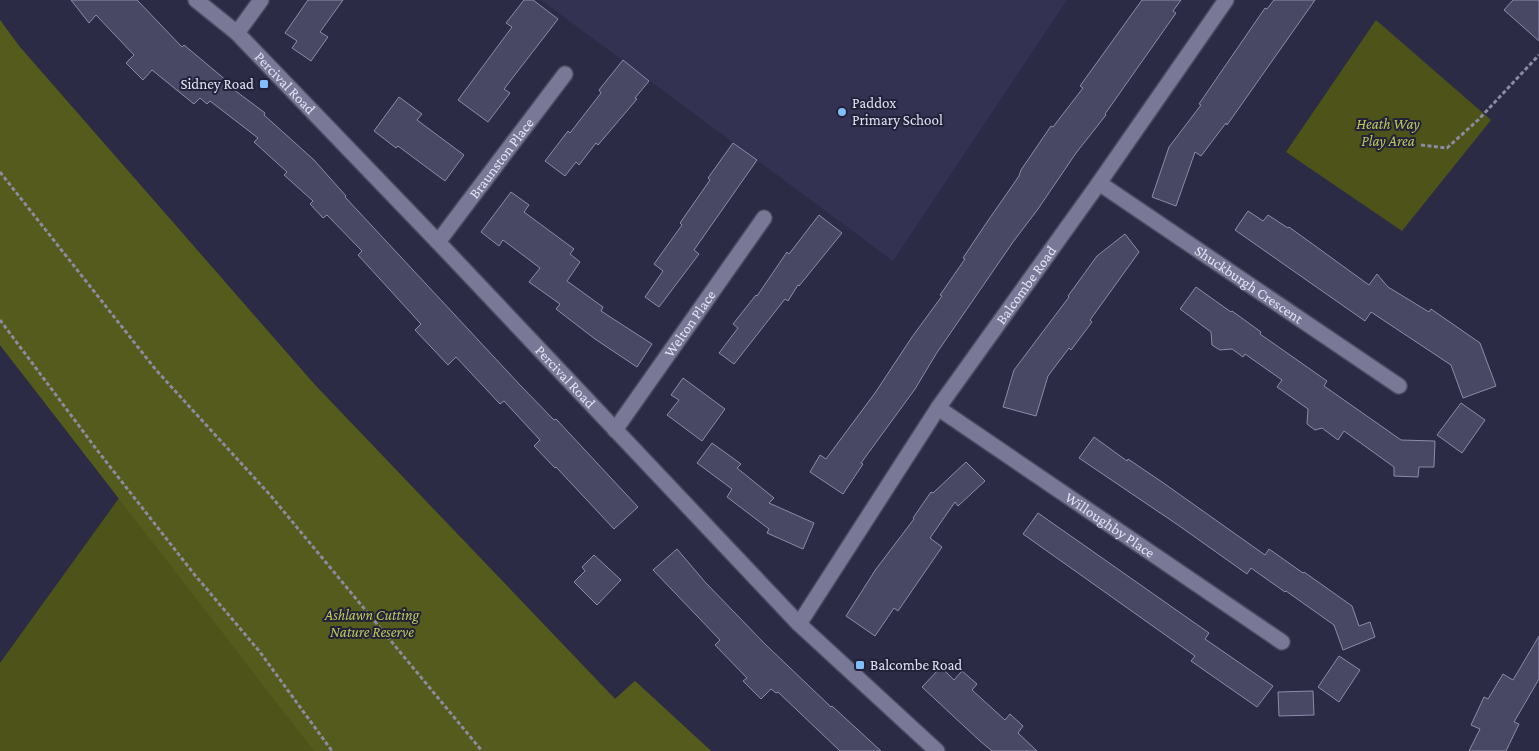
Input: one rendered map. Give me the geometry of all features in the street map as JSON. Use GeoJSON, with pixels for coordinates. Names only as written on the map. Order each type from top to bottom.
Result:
{"type":"FeatureCollection","features":[{"type":"Feature","properties":{"kind":"street","name":"Percival Road"},"geometry":{"type":"LineString","coordinates":[[196,0],[237,33],[438,242],[799,624],[937,751]]}},
{"type":"Feature","properties":{"kind":"street"},"geometry":{"type":"LineString","coordinates":[[237,33],[261,0]]}},
{"type":"Feature","properties":{"kind":"street","name":"Balcombe Road"},"geometry":{"type":"LineString","coordinates":[[799,624],[938,408],[1099,183],[1226,0]]}},
{"type":"Feature","properties":{"kind":"street","name":"Braunston Place"},"geometry":{"type":"LineString","coordinates":[[438,242],[565,74]]}},
{"type":"Feature","properties":{"kind":"street","name":"Shuckburgh Crescent"},"geometry":{"type":"LineString","coordinates":[[1099,183],[1399,386]]}},
{"type":"Feature","properties":{"kind":"street","name":"Welton Place"},"geometry":{"type":"LineString","coordinates":[[615,430],[764,218]]}},
{"type":"Feature","properties":{"kind":"street","name":"Willoughby Place"},"geometry":{"type":"LineString","coordinates":[[938,408],[1282,642]]}},
{"type":"Feature","properties":{"kind":"path"},"geometry":{"type":"LineString","coordinates":[[1421,144],[1447,148],[1478,120],[1539,55]]}},
{"type":"Feature","properties":{"kind":"path"},"geometry":{"type":"LineString","coordinates":[[0,172],[156,370],[271,496],[482,751]]}},
{"type":"Feature","properties":{"kind":"path"},"geometry":{"type":"LineString","coordinates":[[0,320],[103,458],[194,574],[260,652],[332,751]]}},
{"type":"Feature","properties":{"kind":"shaded area","name":"Paddox Primary School"},"geometry":{"type":"Polygon","coordinates":[[[541,0],[1067,0],[893,261],[541,0]]]}},
{"type":"Feature","properties":{"kind":"green space","name":"Ashlawn Cutting Nature Reserve"},"geometry":{"type":"Polygon","coordinates":[[[0,20],[19,46],[315,385],[615,699],[635,681],[711,751],[0,751],[0,663],[119,498],[0,345],[0,20]]]}},
{"type":"Feature","properties":{"kind":"green space","name":"Ashlawn Cutting Nature Reserve"},"geometry":{"type":"Polygon","coordinates":[[[0,20],[19,46],[315,385],[615,699],[635,681],[711,751],[314,751],[0,345],[0,20]]]}},
{"type":"Feature","properties":{"kind":"green space","name":"Heath Way Play Area"},"geometry":{"type":"Polygon","coordinates":[[[1376,20],[1491,120],[1402,231],[1286,152],[1376,20]]]}},
{"type":"Feature","properties":{"kind":"building"},"geometry":{"type":"Polygon","coordinates":[[[71,0],[137,0],[182,47],[184,45],[227,81],[225,83],[265,113],[264,115],[314,160],[345,197],[520,385],[554,420],[556,419],[638,507],[614,529],[534,446],[540,440],[504,401],[500,404],[456,357],[448,365],[415,330],[421,324],[358,255],[362,251],[327,215],[323,218],[310,204],[313,201],[284,175],[287,172],[254,142],[258,138],[210,101],[207,104],[200,98],[194,104],[152,70],[143,80],[126,63],[134,55],[96,15],[89,23],[71,0]]]}},
{"type":"Feature","properties":{"kind":"building"},"geometry":{"type":"Polygon","coordinates":[[[308,0],[343,0],[320,32],[328,37],[311,61],[292,48],[297,41],[285,33],[308,0]]]}},
{"type":"Feature","properties":{"kind":"building"},"geometry":{"type":"Polygon","coordinates":[[[524,0],[533,0],[558,19],[504,89],[510,93],[488,122],[458,100],[512,27],[506,23],[524,0]]]}},
{"type":"Feature","properties":{"kind":"building"},"geometry":{"type":"Polygon","coordinates":[[[1142,0],[1181,0],[1173,11],[1176,13],[1106,115],[1076,153],[1013,242],[936,354],[915,389],[861,463],[863,464],[843,494],[810,472],[820,455],[826,459],[875,393],[942,296],[940,295],[965,259],[963,258],[1019,176],[1021,170],[1051,126],[1053,127],[1083,88],[1080,86],[1142,0]]]}},
{"type":"Feature","properties":{"kind":"building"},"geometry":{"type":"Polygon","coordinates":[[[1274,0],[1315,0],[1227,125],[1226,123],[1201,156],[1195,152],[1176,206],[1152,197],[1169,147],[1201,105],[1199,104],[1265,8],[1267,9],[1274,0]]]}},
{"type":"Feature","properties":{"kind":"building"},"geometry":{"type":"Polygon","coordinates":[[[1513,0],[1539,0],[1539,41],[1504,10],[1513,0]]]}},
{"type":"Feature","properties":{"kind":"building"},"geometry":{"type":"Polygon","coordinates":[[[623,60],[649,81],[635,98],[637,99],[598,145],[596,143],[579,165],[576,162],[565,176],[545,161],[601,93],[599,90],[623,60]]]}},
{"type":"Feature","properties":{"kind":"building"},"geometry":{"type":"Polygon","coordinates":[[[399,97],[422,114],[417,120],[464,155],[445,181],[398,146],[396,148],[374,131],[399,97]]]}},
{"type":"Feature","properties":{"kind":"building"},"geometry":{"type":"Polygon","coordinates":[[[733,143],[757,160],[694,250],[699,254],[659,307],[645,297],[663,271],[654,264],[682,225],[680,223],[710,180],[708,178],[733,143]]]}},
{"type":"Feature","properties":{"kind":"building"},"geometry":{"type":"Polygon","coordinates":[[[511,192],[529,205],[524,212],[574,249],[570,254],[580,262],[567,281],[603,307],[601,311],[652,344],[637,367],[595,339],[556,309],[560,304],[529,282],[540,268],[503,240],[499,246],[481,232],[511,192]]]}},
{"type":"Feature","properties":{"kind":"building"},"geometry":{"type":"Polygon","coordinates":[[[1248,211],[1263,221],[1268,215],[1289,227],[1369,285],[1377,274],[1388,287],[1429,312],[1431,309],[1480,343],[1496,386],[1463,398],[1451,365],[1371,312],[1365,321],[1235,230],[1248,211]]]}},
{"type":"Feature","properties":{"kind":"building"},"geometry":{"type":"Polygon","coordinates":[[[819,215],[842,233],[798,285],[788,301],[785,299],[734,364],[719,353],[738,328],[733,324],[757,296],[787,252],[789,254],[819,215]]]}},
{"type":"Feature","properties":{"kind":"building"},"geometry":{"type":"Polygon","coordinates":[[[1125,234],[1139,252],[1090,320],[1092,322],[1048,376],[1036,416],[1003,407],[1014,370],[1097,256],[1125,234]]]}},
{"type":"Feature","properties":{"kind":"building"},"geometry":{"type":"Polygon","coordinates":[[[1196,287],[1327,381],[1324,386],[1401,440],[1435,441],[1434,467],[1419,467],[1418,477],[1394,476],[1394,467],[1344,431],[1338,440],[1322,428],[1315,430],[1307,424],[1308,409],[1277,387],[1282,380],[1245,354],[1243,357],[1232,349],[1220,350],[1212,345],[1211,332],[1180,309],[1196,287]]]}},
{"type":"Feature","properties":{"kind":"building"},"geometry":{"type":"Polygon","coordinates":[[[683,378],[725,409],[702,441],[667,415],[679,400],[671,395],[683,378]]]}},
{"type":"Feature","properties":{"kind":"building"},"geometry":{"type":"Polygon","coordinates":[[[1461,403],[1485,420],[1462,453],[1437,435],[1461,403]]]}},
{"type":"Feature","properties":{"kind":"building"},"geometry":{"type":"Polygon","coordinates":[[[1094,437],[1127,461],[1128,459],[1162,482],[1265,555],[1269,549],[1352,606],[1359,626],[1370,622],[1375,637],[1343,650],[1334,625],[1251,568],[1247,574],[1079,458],[1094,437]]]}},
{"type":"Feature","properties":{"kind":"building"},"geometry":{"type":"Polygon","coordinates":[[[712,443],[741,464],[737,468],[774,498],[769,503],[814,523],[803,549],[767,533],[769,529],[727,497],[732,489],[697,463],[712,443]]]}},
{"type":"Feature","properties":{"kind":"building"},"geometry":{"type":"Polygon","coordinates":[[[966,462],[985,481],[958,506],[955,502],[930,538],[942,547],[898,611],[894,608],[875,636],[846,616],[876,569],[914,519],[931,492],[933,493],[966,462]]]}},
{"type":"Feature","properties":{"kind":"building"},"geometry":{"type":"Polygon","coordinates":[[[1038,513],[1209,633],[1205,639],[1273,686],[1257,707],[1191,661],[1195,656],[1023,534],[1038,513]]]}},
{"type":"Feature","properties":{"kind":"building"},"geometry":{"type":"Polygon","coordinates":[[[677,549],[705,582],[765,644],[831,707],[881,751],[840,751],[778,692],[776,693],[771,689],[761,699],[743,681],[747,678],[715,645],[720,640],[653,570],[677,549]]]}},
{"type":"Feature","properties":{"kind":"building"},"geometry":{"type":"Polygon","coordinates":[[[594,555],[621,580],[597,605],[574,582],[585,571],[582,567],[594,555]]]}},
{"type":"Feature","properties":{"kind":"building"},"geometry":{"type":"Polygon","coordinates":[[[1539,636],[1539,679],[1514,722],[1519,724],[1506,751],[1469,751],[1480,729],[1471,725],[1484,697],[1488,699],[1503,674],[1513,680],[1539,636]]]}},
{"type":"Feature","properties":{"kind":"building"},"geometry":{"type":"Polygon","coordinates":[[[1339,656],[1360,670],[1339,702],[1318,687],[1339,656]]]}},
{"type":"Feature","properties":{"kind":"building"},"geometry":{"type":"Polygon","coordinates":[[[941,667],[954,680],[962,671],[977,684],[972,690],[1005,720],[1010,714],[1023,726],[1018,733],[1037,751],[992,751],[980,741],[922,687],[941,667]]]}},
{"type":"Feature","properties":{"kind":"building"},"geometry":{"type":"Polygon","coordinates":[[[1313,691],[1314,715],[1279,716],[1278,692],[1313,691]]]}},
{"type":"Feature","properties":{"kind":"place","name":"Sidney Road"},"geometry":{"type":"Point","coordinates":[264,84]}},
{"type":"Feature","properties":{"kind":"place","name":"Paddox Primary School"},"geometry":{"type":"Point","coordinates":[842,112]}},
{"type":"Feature","properties":{"kind":"place","name":"Balcombe Road"},"geometry":{"type":"Point","coordinates":[860,665]}}]}
